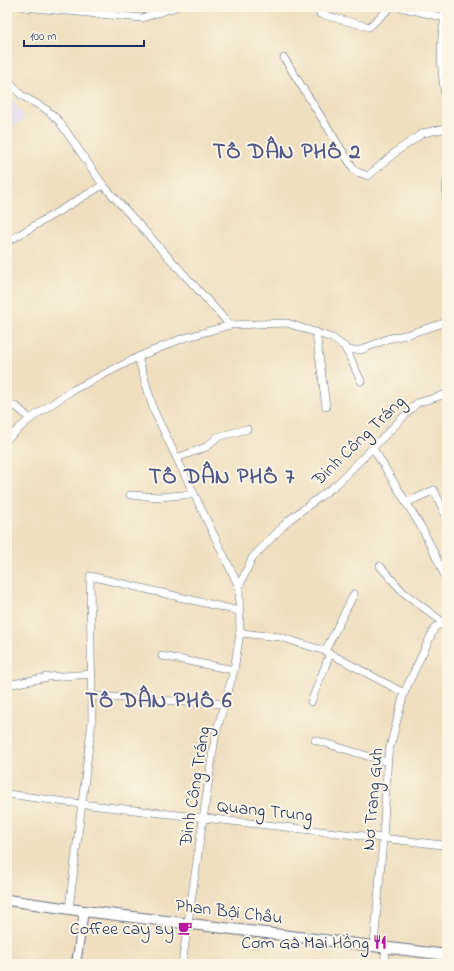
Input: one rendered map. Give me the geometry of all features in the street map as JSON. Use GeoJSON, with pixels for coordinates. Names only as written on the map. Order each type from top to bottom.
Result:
{"type":"FeatureCollection","features":[{"type":"Feature","properties":{"kind":"main road","name":"Phan Bội Châu"},"geometry":{"type":"LineString","coordinates":[[7,900],[84,911],[187,922],[447,955]]}},
{"type":"Feature","properties":{"kind":"street"},"geometry":{"type":"LineString","coordinates":[[24,7],[142,18],[176,7]]}},
{"type":"Feature","properties":{"kind":"street"},"geometry":{"type":"LineString","coordinates":[[320,14],[369,28],[391,7]]}},
{"type":"Feature","properties":{"kind":"street"},"geometry":{"type":"LineString","coordinates":[[401,7],[446,19]]}},
{"type":"Feature","properties":{"kind":"street"},"geometry":{"type":"LineString","coordinates":[[443,7],[446,19],[442,33],[441,75],[447,108]]}},
{"type":"Feature","properties":{"kind":"street"},"geometry":{"type":"LineString","coordinates":[[284,58],[355,171],[368,176],[397,151],[423,133],[447,128]]}},
{"type":"Feature","properties":{"kind":"street"},"geometry":{"type":"LineString","coordinates":[[7,78],[21,95],[47,110],[59,121],[103,185],[230,325]]}},
{"type":"Feature","properties":{"kind":"street"},"geometry":{"type":"LineString","coordinates":[[446,197],[447,179]]}},
{"type":"Feature","properties":{"kind":"street"},"geometry":{"type":"LineString","coordinates":[[7,242],[103,185]]}},
{"type":"Feature","properties":{"kind":"street"},"geometry":{"type":"LineString","coordinates":[[346,350],[361,350],[387,339],[447,322]]}},
{"type":"Feature","properties":{"kind":"street"},"geometry":{"type":"LineString","coordinates":[[7,439],[30,419],[71,391],[138,357],[181,339],[230,325],[287,323],[332,338],[346,347],[346,350],[361,381]]}},
{"type":"Feature","properties":{"kind":"street"},"geometry":{"type":"LineString","coordinates":[[316,332],[326,407]]}},
{"type":"Feature","properties":{"kind":"street"},"geometry":{"type":"LineString","coordinates":[[138,357],[154,411],[239,587]]}},
{"type":"Feature","properties":{"kind":"street","name":"Đinh Công Tráng"},"geometry":{"type":"LineString","coordinates":[[182,964],[215,737],[234,670],[240,633],[239,587],[252,558],[288,520],[337,484],[417,403],[447,394]]}},
{"type":"Feature","properties":{"kind":"street"},"geometry":{"type":"LineString","coordinates":[[7,405],[17,407],[30,419]]}},
{"type":"Feature","properties":{"kind":"street"},"geometry":{"type":"LineString","coordinates":[[176,458],[210,445],[216,437],[247,429]]}},
{"type":"Feature","properties":{"kind":"street"},"geometry":{"type":"LineString","coordinates":[[373,448],[423,530],[447,580]]}},
{"type":"Feature","properties":{"kind":"street"},"geometry":{"type":"LineString","coordinates":[[406,503],[434,490],[447,518]]}},
{"type":"Feature","properties":{"kind":"street"},"geometry":{"type":"LineString","coordinates":[[130,495],[159,497],[194,494]]}},
{"type":"Feature","properties":{"kind":"street"},"geometry":{"type":"LineString","coordinates":[[380,566],[404,592],[445,623]]}},
{"type":"Feature","properties":{"kind":"street"},"geometry":{"type":"LineString","coordinates":[[69,909],[92,721],[90,576],[239,611]]}},
{"type":"Feature","properties":{"kind":"street"},"geometry":{"type":"LineString","coordinates":[[311,702],[327,652],[354,594]]}},
{"type":"Feature","properties":{"kind":"street","name":"Nơ Trang Gưh"},"geometry":{"type":"LineString","coordinates":[[374,946],[388,755],[404,693],[435,627],[445,623]]}},
{"type":"Feature","properties":{"kind":"street"},"geometry":{"type":"LineString","coordinates":[[240,633],[280,637],[327,652],[404,693]]}},
{"type":"Feature","properties":{"kind":"street"},"geometry":{"type":"LineString","coordinates":[[162,656],[234,670]]}},
{"type":"Feature","properties":{"kind":"street"},"geometry":{"type":"LineString","coordinates":[[7,685],[48,677],[92,674]]}},
{"type":"Feature","properties":{"kind":"street"},"geometry":{"type":"LineString","coordinates":[[92,696],[225,704]]}},
{"type":"Feature","properties":{"kind":"street"},"geometry":{"type":"LineString","coordinates":[[315,740],[388,762]]}},
{"type":"Feature","properties":{"kind":"street","name":"Quang Trung"},"geometry":{"type":"LineString","coordinates":[[7,794],[383,839],[444,845],[447,843]]}},
{"type":"Feature","properties":{"kind":"street"},"geometry":{"type":"LineString","coordinates":[[76,964],[84,911]]}},
{"type":"Feature","properties":{"kind":"street"},"geometry":{"type":"LineString","coordinates":[[384,964],[386,948]]}},
{"type":"Feature","properties":{"kind":"shaded area"},"geometry":{"type":"Polygon","coordinates":[[[7,91],[25,119],[7,130],[7,91]]]}},
{"type":"Feature","properties":{"kind":"place","name":"Coffee cay sy"},"geometry":{"type":"Point","coordinates":[185,928]}},
{"type":"Feature","properties":{"kind":"place","name":"Cơm Gà Mai Hồng"},"geometry":{"type":"Point","coordinates":[380,942]}},
{"type":"Feature","properties":{"kind":"district","name":"TỔ DÂN PHỐ 2"},"geometry":{"type":"Point","coordinates":[287,150]}},
{"type":"Feature","properties":{"kind":"district","name":"TỔ DÂN PHỐ 7"},"geometry":{"type":"Point","coordinates":[222,475]}},
{"type":"Feature","properties":{"kind":"district","name":"TỔ DÂN PHỐ 6"},"geometry":{"type":"Point","coordinates":[159,699]}}]}
